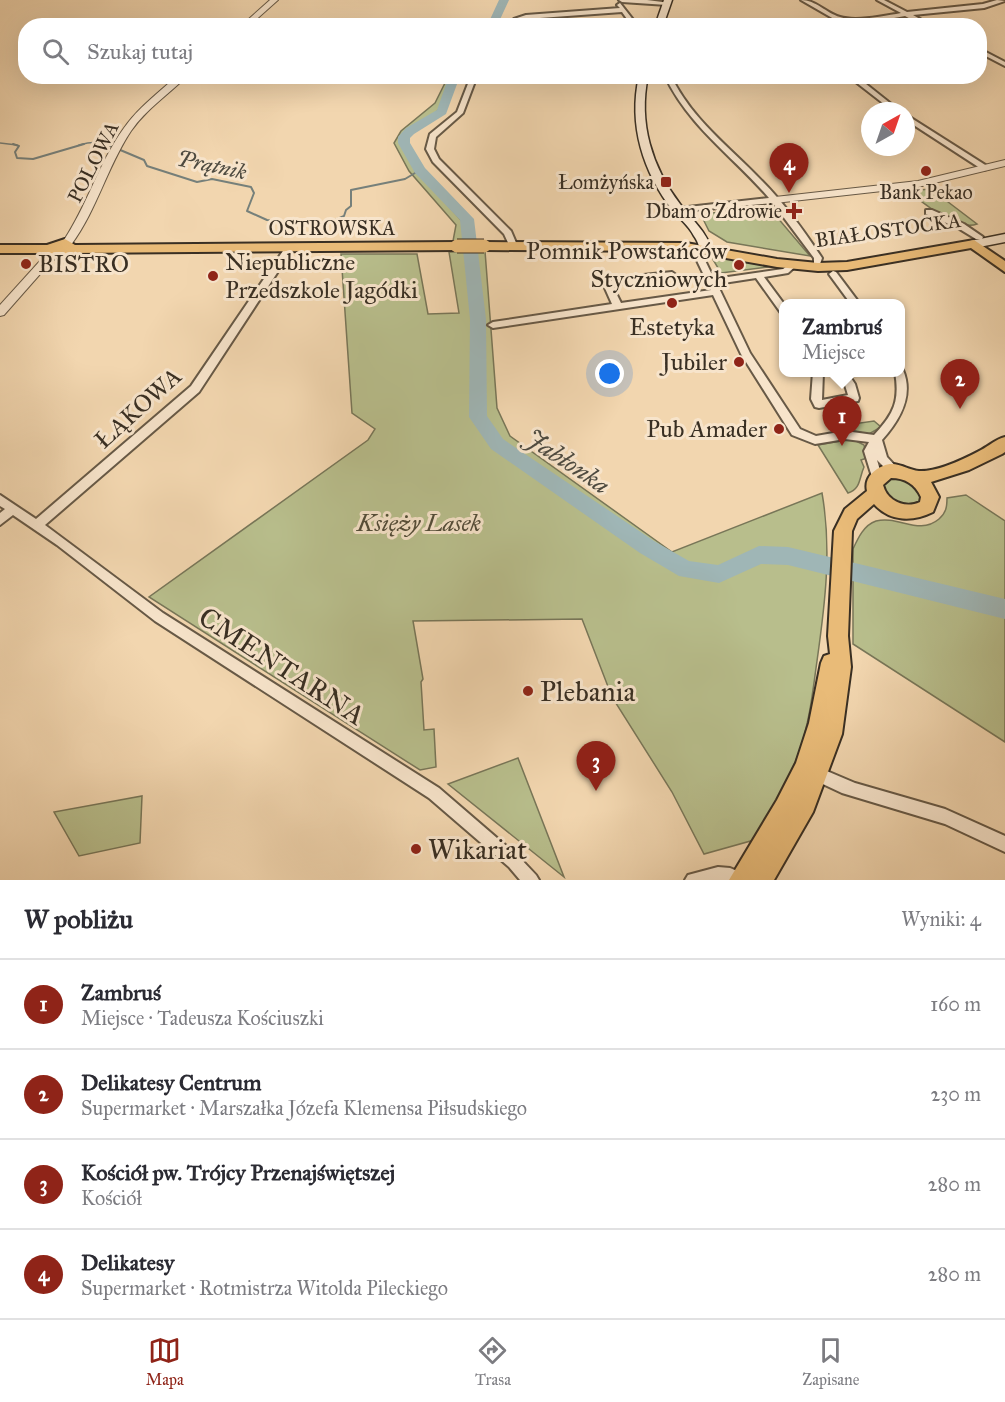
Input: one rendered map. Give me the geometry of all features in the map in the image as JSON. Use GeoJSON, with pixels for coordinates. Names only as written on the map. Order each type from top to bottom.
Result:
{"type":"FeatureCollection","features":[{"type":"Feature","properties":{"kind":"main road"},"geometry":{"type":"LineString","coordinates":[[661,18],[668,2]]}},
{"type":"Feature","properties":{"kind":"main road"},"geometry":{"type":"LineString","coordinates":[[641,84],[639,117],[641,134],[648,155],[686,213],[700,247]]}},
{"type":"Feature","properties":{"kind":"main road","name":"BIAŁOSTOCKA"},"geometry":{"type":"LineString","coordinates":[[700,247],[793,265],[847,266],[1005,233]]}},
{"type":"Feature","properties":{"kind":"main road","name":"BIAŁOSTOCKA"},"geometry":{"type":"LineString","coordinates":[[700,247],[818,262],[848,260],[977,240],[1005,238]]}},
{"type":"Feature","properties":{"kind":"main road"},"geometry":{"type":"LineString","coordinates":[[977,240],[1005,258]]}},
{"type":"Feature","properties":{"kind":"main road"},"geometry":{"type":"LineString","coordinates":[[977,240],[1005,268]]}},
{"type":"Feature","properties":{"kind":"main road","name":"OSTROWSKA"},"geometry":{"type":"LineString","coordinates":[[51,251],[59,243],[69,246],[595,245],[700,247]]}},
{"type":"Feature","properties":{"kind":"main road"},"geometry":{"type":"LineString","coordinates":[[0,249],[51,251]]}},
{"type":"Feature","properties":{"kind":"main road"},"geometry":{"type":"LineString","coordinates":[[741,880],[786,805],[811,770],[831,734],[837,706],[841,667],[838,636],[841,547],[846,521],[880,493],[888,471],[916,478],[933,476],[983,457],[1005,443]]}},
{"type":"Feature","properties":{"kind":"main road"},"geometry":{"type":"LineString","coordinates":[[928,492],[940,483],[1005,457]]}},
{"type":"Feature","properties":{"kind":"main road"},"geometry":{"type":"LineString","coordinates":[[880,493],[903,513],[923,511],[930,503],[928,492],[916,478]]}},
{"type":"Feature","properties":{"kind":"main road"},"geometry":{"type":"LineString","coordinates":[[760,880],[805,804],[811,770]]}},
{"type":"Feature","properties":{"kind":"street"},"geometry":{"type":"LineString","coordinates":[[253,18],[274,0]]}},
{"type":"Feature","properties":{"kind":"street"},"geometry":{"type":"LineString","coordinates":[[616,0],[628,18]]}},
{"type":"Feature","properties":{"kind":"street"},"geometry":{"type":"LineString","coordinates":[[622,0],[668,2]]}},
{"type":"Feature","properties":{"kind":"street"},"geometry":{"type":"LineString","coordinates":[[804,0],[837,18]]}},
{"type":"Feature","properties":{"kind":"street"},"geometry":{"type":"LineString","coordinates":[[880,0],[914,18]]}},
{"type":"Feature","properties":{"kind":"street"},"geometry":{"type":"LineString","coordinates":[[883,18],[984,6],[1003,0]]}},
{"type":"Feature","properties":{"kind":"street"},"geometry":{"type":"LineString","coordinates":[[529,18],[622,10]]}},
{"type":"Feature","properties":{"kind":"street"},"geometry":{"type":"LineString","coordinates":[[987,55],[1005,64]]}},
{"type":"Feature","properties":{"kind":"street","name":"POLOWA"},"geometry":{"type":"LineString","coordinates":[[69,246],[116,149],[143,109],[173,84]]}},
{"type":"Feature","properties":{"kind":"street"},"geometry":{"type":"LineString","coordinates":[[471,84],[460,113],[433,136],[430,149],[436,160],[508,233],[513,245]]}},
{"type":"Feature","properties":{"kind":"street"},"geometry":{"type":"LineString","coordinates":[[672,84],[684,107],[775,200],[818,258],[818,262]]}},
{"type":"Feature","properties":{"kind":"street"},"geometry":{"type":"LineString","coordinates":[[862,84],[885,102]]}},
{"type":"Feature","properties":{"kind":"street"},"geometry":{"type":"LineString","coordinates":[[915,123],[986,168]]}},
{"type":"Feature","properties":{"kind":"street"},"geometry":{"type":"LineString","coordinates":[[686,213],[775,200],[918,184],[1005,163]]}},
{"type":"Feature","properties":{"kind":"street"},"geometry":{"type":"LineString","coordinates":[[929,212],[961,226],[977,240],[929,212]]}},
{"type":"Feature","properties":{"kind":"street","name":"ŁĄKOWA"},"geometry":{"type":"LineString","coordinates":[[37,525],[195,389],[290,247]]}},
{"type":"Feature","properties":{"kind":"street"},"geometry":{"type":"LineString","coordinates":[[700,247],[712,272],[713,287],[746,354],[792,428],[807,438],[821,440],[851,435],[877,439]]}},
{"type":"Feature","properties":{"kind":"street"},"geometry":{"type":"LineString","coordinates":[[0,312],[51,251]]}},
{"type":"Feature","properties":{"kind":"street"},"geometry":{"type":"LineString","coordinates":[[493,325],[713,287],[786,271],[793,265]]}},
{"type":"Feature","properties":{"kind":"street"},"geometry":{"type":"LineString","coordinates":[[833,274],[853,299]]}},
{"type":"Feature","properties":{"kind":"street"},"geometry":{"type":"LineString","coordinates":[[617,305],[608,286],[615,281],[672,275]]}},
{"type":"Feature","properties":{"kind":"street"},"geometry":{"type":"LineString","coordinates":[[759,276],[779,305]]}},
{"type":"Feature","properties":{"kind":"street"},"geometry":{"type":"LineString","coordinates":[[818,377],[816,399],[819,404],[854,398],[850,384],[845,377]]}},
{"type":"Feature","properties":{"kind":"street"},"geometry":{"type":"LineString","coordinates":[[880,493],[869,450],[896,418],[901,406],[900,377]]}},
{"type":"Feature","properties":{"kind":"street"},"geometry":{"type":"LineString","coordinates":[[877,439],[882,459],[895,471]]}},
{"type":"Feature","properties":{"kind":"street","name":"CMENTARNA"},"geometry":{"type":"LineString","coordinates":[[0,500],[159,617],[434,794],[514,862],[531,880]]}},
{"type":"Feature","properties":{"kind":"street"},"geometry":{"type":"LineString","coordinates":[[0,520],[13,509]]}},
{"type":"Feature","properties":{"kind":"street"},"geometry":{"type":"LineString","coordinates":[[811,770],[849,790],[925,810],[961,823],[1005,844]]}},
{"type":"Feature","properties":{"kind":"street"},"geometry":{"type":"LineString","coordinates":[[693,880],[707,875],[731,874],[741,880]]}},
{"type":"Feature","properties":{"kind":"green space"},"geometry":{"type":"Polygon","coordinates":[[[444,84],[449,84],[436,113],[407,131],[402,142],[414,168],[462,221],[467,241],[453,241],[456,225],[409,171],[394,143],[401,131],[435,103],[444,84]]]}},
{"type":"Feature","properties":{"kind":"green space"},"geometry":{"type":"Polygon","coordinates":[[[931,189],[977,224],[969,225],[952,221],[913,195],[919,190],[931,189]]]}},
{"type":"Feature","properties":{"kind":"green space"},"geometry":{"type":"Polygon","coordinates":[[[765,206],[810,256],[727,242],[709,231],[702,217],[705,214],[765,206]]]}},
{"type":"Feature","properties":{"kind":"green space","name":"Księży Lasek"},"geometry":{"type":"Polygon","coordinates":[[[485,251],[497,408],[510,436],[672,552],[822,493],[827,535],[825,598],[809,715],[792,771],[754,840],[704,854],[672,792],[612,697],[582,619],[413,621],[423,679],[421,682],[424,730],[434,729],[436,767],[420,770],[149,597],[368,440],[375,429],[352,413],[341,254],[417,254],[428,314],[459,313],[449,252],[485,251]]]}},
{"type":"Feature","properties":{"kind":"green space"},"geometry":{"type":"Polygon","coordinates":[[[719,256],[776,266],[721,273],[712,258],[719,256]]]}},
{"type":"Feature","properties":{"kind":"green space"},"geometry":{"type":"Polygon","coordinates":[[[874,421],[881,427],[869,434],[848,430],[835,432],[832,427],[874,421]]]}},
{"type":"Feature","properties":{"kind":"green space"},"geometry":{"type":"Polygon","coordinates":[[[852,439],[864,445],[867,458],[861,460],[864,467],[857,486],[848,493],[818,445],[852,439]]]}},
{"type":"Feature","properties":{"kind":"green space"},"geometry":{"type":"Polygon","coordinates":[[[892,477],[909,480],[922,495],[919,503],[903,505],[887,494],[883,490],[885,482],[892,477]]]}},
{"type":"Feature","properties":{"kind":"green space"},"geometry":{"type":"Polygon","coordinates":[[[966,495],[1005,521],[1005,742],[853,644],[853,549],[862,532],[872,523],[884,520],[916,526],[931,524],[943,514],[947,498],[966,495]]]}},
{"type":"Feature","properties":{"kind":"green space"},"geometry":{"type":"Polygon","coordinates":[[[518,758],[564,877],[448,784],[518,758]]]}},
{"type":"Feature","properties":{"kind":"green space"},"geometry":{"type":"Polygon","coordinates":[[[142,796],[140,843],[79,856],[54,812],[142,796]]]}},
{"type":"Feature","properties":{"kind":"waterway","name":"Jabłonka"},"geometry":{"type":"LineString","coordinates":[[496,18],[504,0]]}},
{"type":"Feature","properties":{"kind":"waterway","name":"Jabłonka"},"geometry":{"type":"LineString","coordinates":[[452,84],[442,112],[410,131],[404,137],[404,143],[420,170],[467,219],[478,319],[478,417],[497,444],[647,547],[686,570],[719,574],[759,555],[788,556],[1005,609]]}},
{"type":"Feature","properties":{"kind":"waterway","name":"Prątnik"},"geometry":{"type":"LineString","coordinates":[[79,145],[94,142],[106,144]]}},
{"type":"Feature","properties":{"kind":"waterway","name":"Prątnik"},"geometry":{"type":"LineString","coordinates":[[0,143],[15,145]]}},
{"type":"Feature","properties":{"kind":"waterway","name":"Prątnik"},"geometry":{"type":"LineString","coordinates":[[15,145],[19,146],[15,152],[17,158],[33,159],[84,144]]}},
{"type":"Feature","properties":{"kind":"waterway","name":"Prątnik"},"geometry":{"type":"LineString","coordinates":[[106,144],[110,145]]}},
{"type":"Feature","properties":{"kind":"waterway","name":"Prątnik"},"geometry":{"type":"LineString","coordinates":[[106,144],[144,160],[147,166],[197,182],[212,179],[251,187],[254,193],[247,211],[267,220],[326,224],[344,216],[346,210],[351,206],[351,190],[405,179],[420,170]]}},
{"type":"Feature","properties":{"kind":"place","name":"Bank Pekao"},"geometry":{"type":"Point","coordinates":[926,171]}},
{"type":"Feature","properties":{"kind":"place","name":"Łomżyńska"},"geometry":{"type":"Point","coordinates":[666,182]}},
{"type":"Feature","properties":{"kind":"place","name":"Delikatesy"},"geometry":{"type":"Point","coordinates":[789,193]}},
{"type":"Feature","properties":{"kind":"place","name":"Dbam o Zdrowie"},"geometry":{"type":"Point","coordinates":[794,211]}},
{"type":"Feature","properties":{"kind":"place","name":"BISTRO"},"geometry":{"type":"Point","coordinates":[26,264]}},
{"type":"Feature","properties":{"kind":"place","name":"Pomnik Powstańców Styczniowych"},"geometry":{"type":"Point","coordinates":[739,265]}},
{"type":"Feature","properties":{"kind":"place","name":"Niepubliczne Przedszkole Jagódki"},"geometry":{"type":"Point","coordinates":[213,276]}},
{"type":"Feature","properties":{"kind":"place","name":"Estetyka"},"geometry":{"type":"Point","coordinates":[672,303]}},
{"type":"Feature","properties":{"kind":"place","name":"Jubiler"},"geometry":{"type":"Point","coordinates":[739,362]}},
{"type":"Feature","properties":{"kind":"place","name":"Delikatesy Centrum"},"geometry":{"type":"Point","coordinates":[960,409]}},
{"type":"Feature","properties":{"kind":"place","name":"Pub Amader"},"geometry":{"type":"Point","coordinates":[779,429]}},
{"type":"Feature","properties":{"kind":"place","name":"Zambruś"},"geometry":{"type":"Point","coordinates":[842,446]}},
{"type":"Feature","properties":{"kind":"place","name":"Plebania"},"geometry":{"type":"Point","coordinates":[528,691]}},
{"type":"Feature","properties":{"kind":"place","name":"Kościół pw. Trójcy Przenajświętszej"},"geometry":{"type":"Point","coordinates":[596,791]}},
{"type":"Feature","properties":{"kind":"place","name":"Wikariat"},"geometry":{"type":"Point","coordinates":[416,849]}}]}
